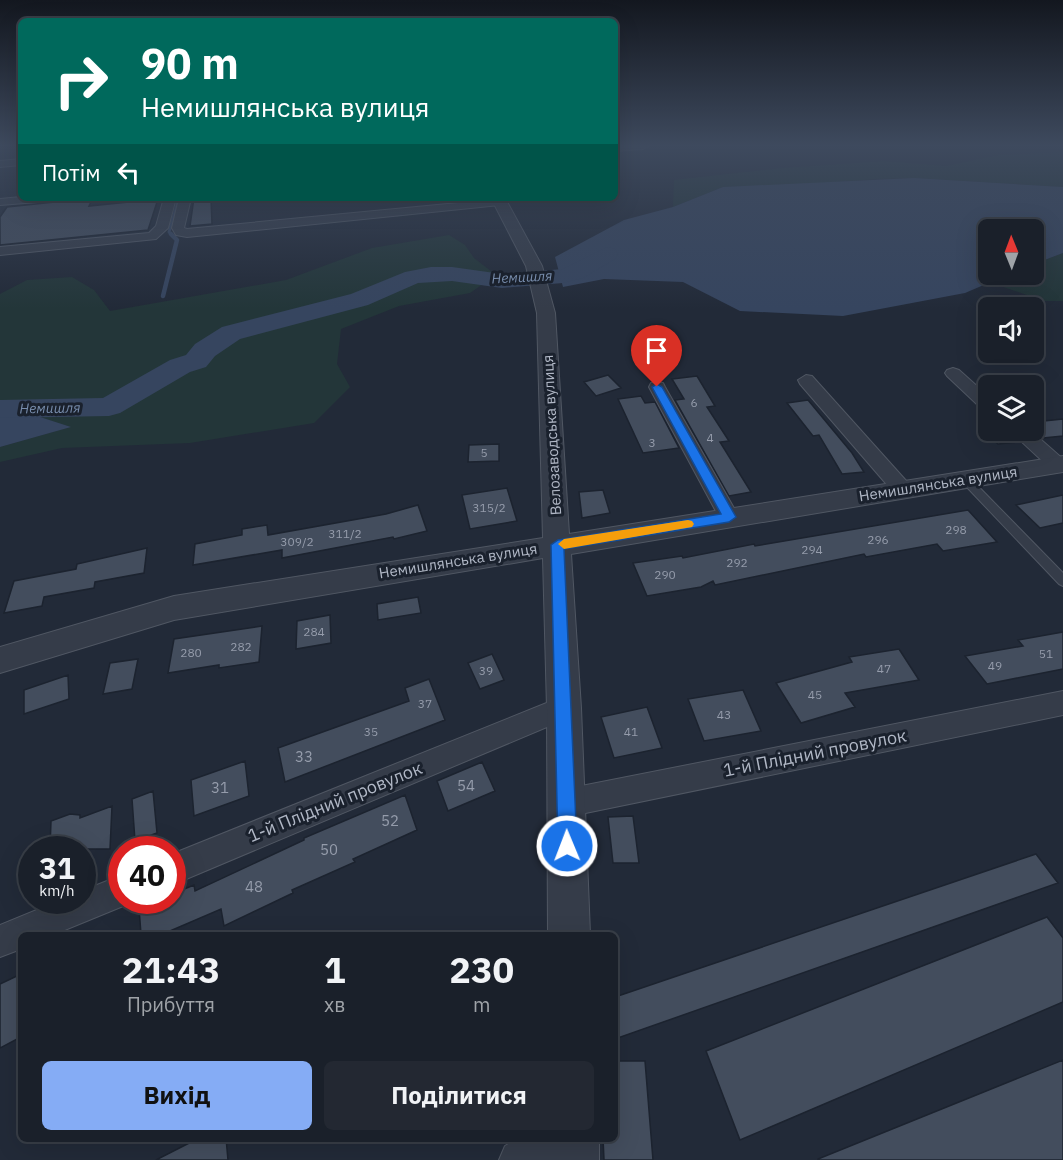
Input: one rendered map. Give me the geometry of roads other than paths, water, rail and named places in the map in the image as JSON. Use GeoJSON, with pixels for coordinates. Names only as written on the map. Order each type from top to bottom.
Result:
{"type":"FeatureCollection","features":[{"type":"Feature","properties":{"kind":"street"},"geometry":{"type":"LineString","coordinates":[[0,202],[18,201]]}},
{"type":"Feature","properties":{"kind":"street"},"geometry":{"type":"LineString","coordinates":[[168,232],[170,201]]}},
{"type":"Feature","properties":{"kind":"street"},"geometry":{"type":"LineString","coordinates":[[168,232],[184,201]]}},
{"type":"Feature","properties":{"kind":"street"},"geometry":{"type":"LineString","coordinates":[[0,251],[168,232],[195,232],[490,201]]}},
{"type":"Feature","properties":{"kind":"street","name":"Велозаводська вулиця"},"geometry":{"type":"LineString","coordinates":[[500,201],[534,266],[546,313],[558,545],[569,932]]}},
{"type":"Feature","properties":{"kind":"street"},"geometry":{"type":"LineString","coordinates":[[953,373],[978,396]]}},
{"type":"Feature","properties":{"kind":"street"},"geometry":{"type":"LineString","coordinates":[[806,380],[902,489]]}},
{"type":"Feature","properties":{"kind":"street"},"geometry":{"type":"LineString","coordinates":[[657,387],[729,517]]}},
{"type":"Feature","properties":{"kind":"street"},"geometry":{"type":"LineString","coordinates":[[1031,441],[1060,465]]}},
{"type":"Feature","properties":{"kind":"street","name":"Немишлянська вулиця"},"geometry":{"type":"LineString","coordinates":[[0,660],[174,608],[1060,465]]}},
{"type":"Feature","properties":{"kind":"street","name":"1-й Плідний провулок"},"geometry":{"type":"LineString","coordinates":[[567,802],[1063,703]]}},
{"type":"Feature","properties":{"kind":"street","name":"1-й Плідний провулок"},"geometry":{"type":"LineString","coordinates":[[186,864],[564,708]]}},
{"type":"Feature","properties":{"kind":"street"},"geometry":{"type":"LineString","coordinates":[[22,932],[108,897]]}},
{"type":"Feature","properties":{"kind":"street"},"geometry":{"type":"LineString","coordinates":[[0,941],[18,934]]}},
{"type":"Feature","properties":{"kind":"street"},"geometry":{"type":"LineString","coordinates":[[519,1160],[548,1142]]}},
{"type":"Feature","properties":{"kind":"street"},"geometry":{"type":"LineString","coordinates":[[574,1142],[574,1160]]}},
{"type":"Feature","properties":{"kind":"lane"},"geometry":{"type":"LineString","coordinates":[[966,480],[1063,581]]}},
{"type":"Feature","properties":{"kind":"water"},"geometry":{"type":"Polygon","coordinates":[[[690,200],[1063,200],[1063,253],[1044,260],[1044,219],[978,219],[978,285],[984,285],[965,293],[843,316],[740,311],[683,282],[604,279],[563,287],[555,257],[624,220],[690,200]]]}},
{"type":"Feature","properties":{"kind":"water"},"geometry":{"type":"Polygon","coordinates":[[[0,404],[71,427],[0,447],[0,404]]]}},
{"type":"Feature","properties":{"kind":"waterway"},"geometry":{"type":"LineString","coordinates":[[163,296],[177,240],[169,232],[178,201]]}},
{"type":"Feature","properties":{"kind":"waterway","name":"Немишля"},"geometry":{"type":"LineString","coordinates":[[0,409],[109,407],[180,366],[196,361],[205,350],[231,333],[278,319],[359,300],[413,277],[452,274],[502,281],[563,276],[575,273],[607,254]]}}]}
